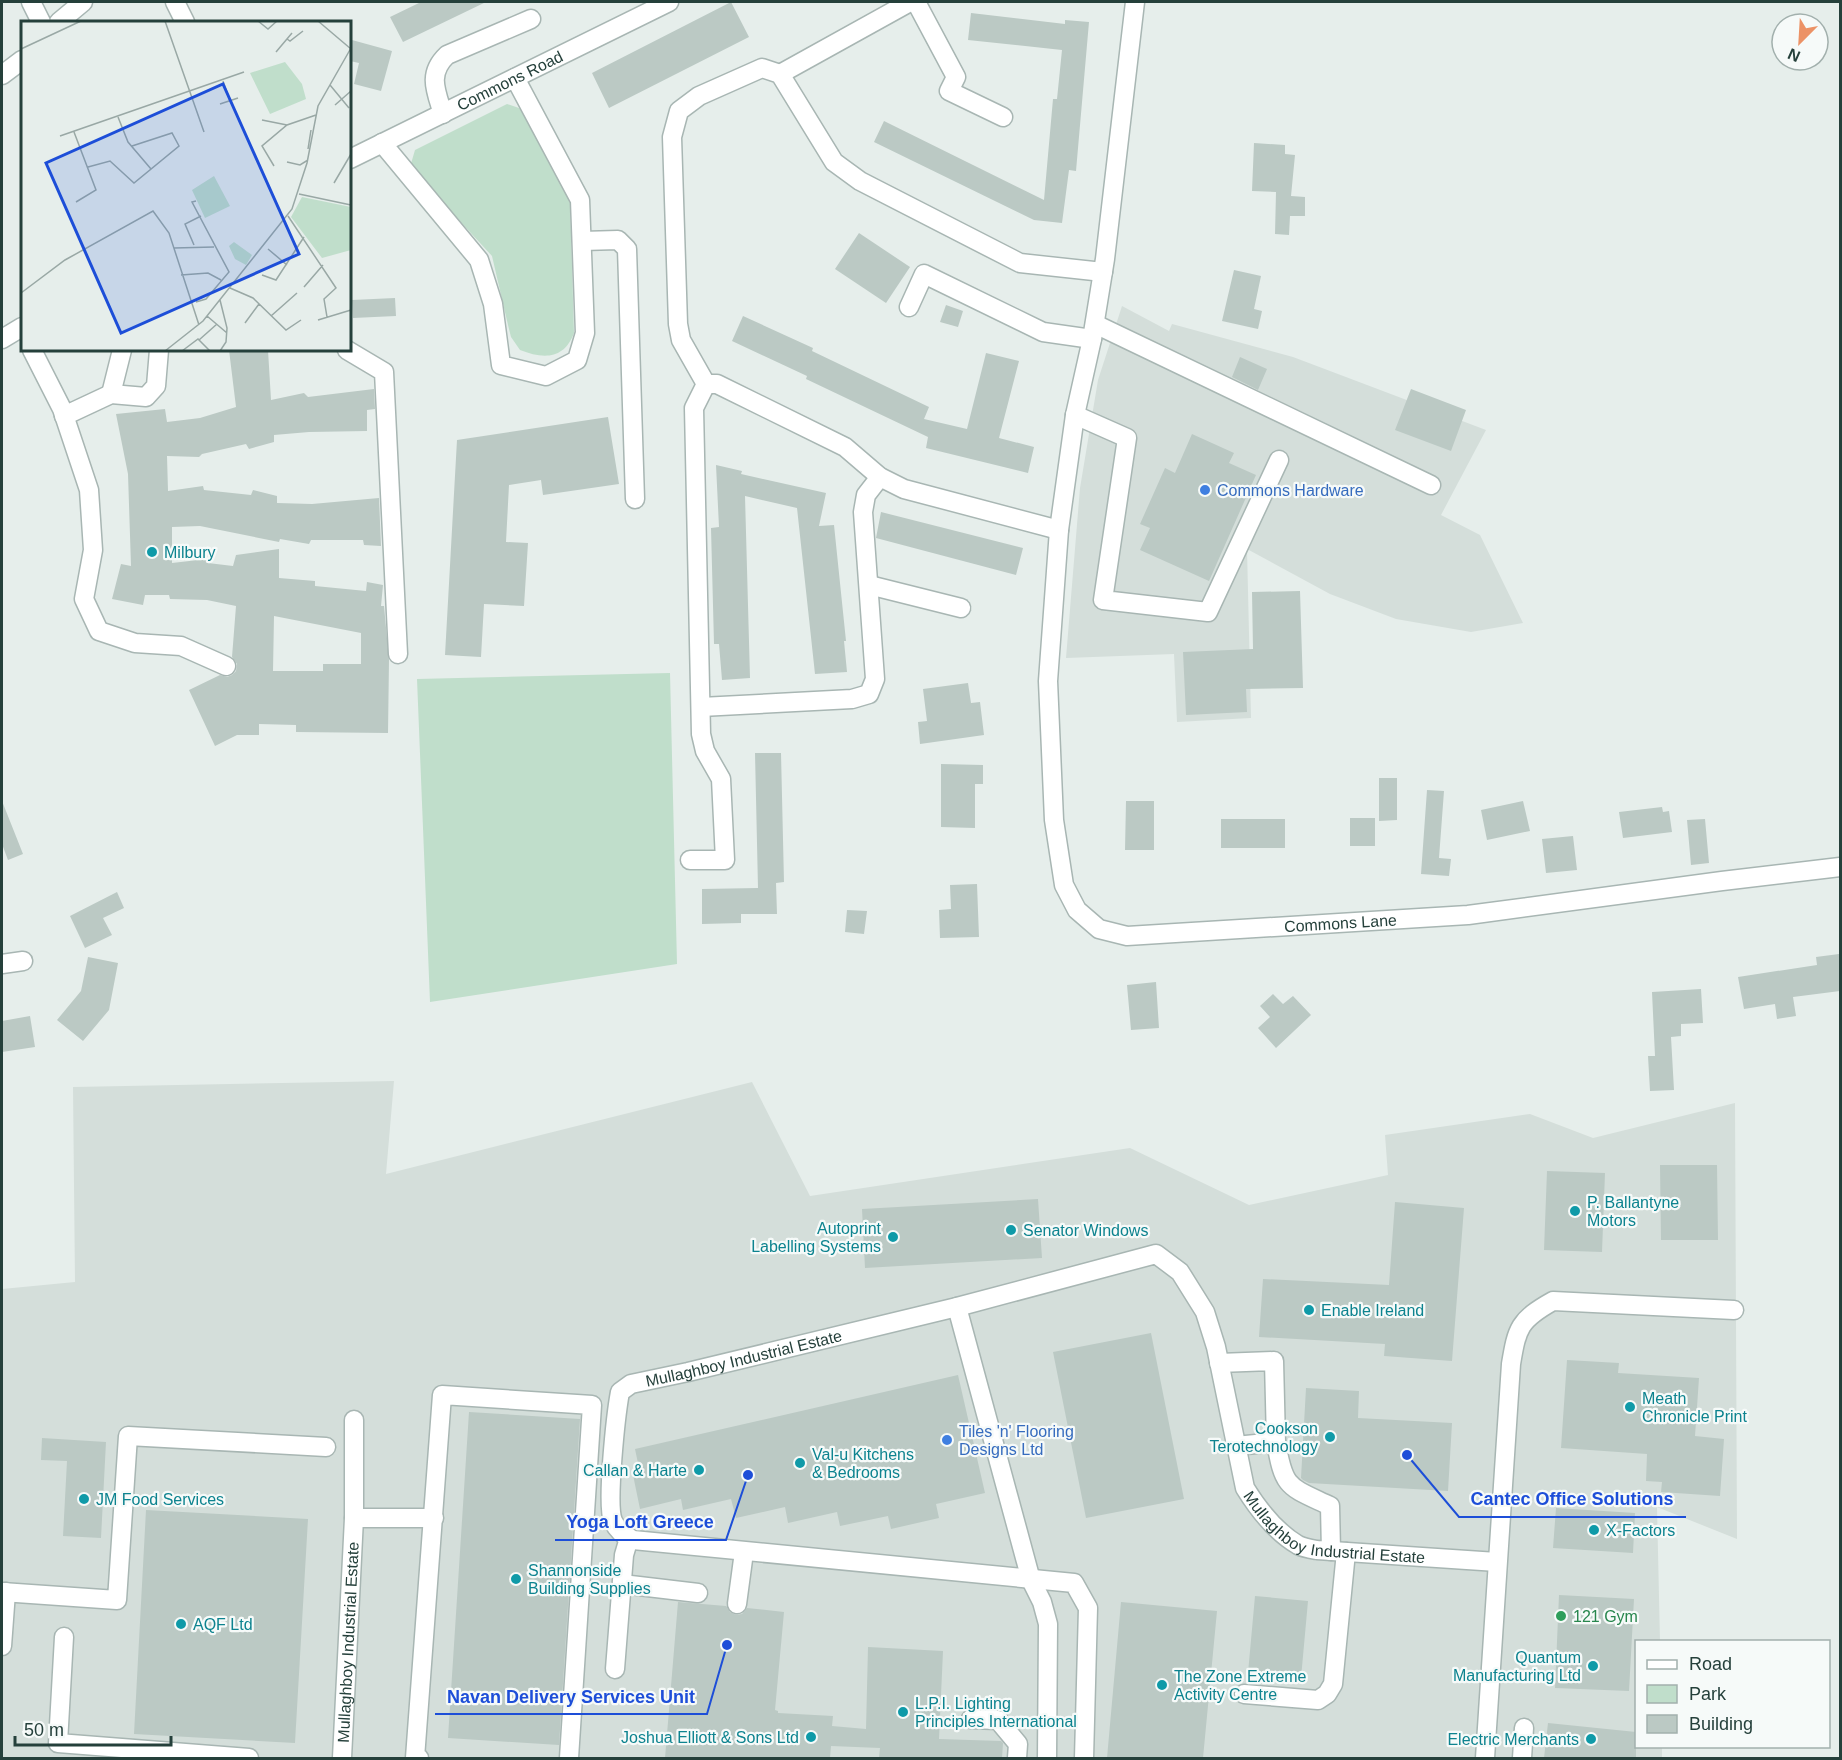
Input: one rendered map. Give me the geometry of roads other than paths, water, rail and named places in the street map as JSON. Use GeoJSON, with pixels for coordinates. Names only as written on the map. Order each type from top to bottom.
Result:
{"type":"FeatureCollection","features":[{"type":"Feature","properties":{"kind":"street"},"geometry":{"type":"LineString","coordinates":[[31,2],[40,21]]}},
{"type":"Feature","properties":{"kind":"street"},"geometry":{"type":"LineString","coordinates":[[60,21],[83,2]]}},
{"type":"Feature","properties":{"kind":"street"},"geometry":{"type":"LineString","coordinates":[[175,2],[184,21]]}},
{"type":"Feature","properties":{"kind":"street","name":"Commons Road"},"geometry":{"type":"LineString","coordinates":[[351,158],[669,2]]}},
{"type":"Feature","properties":{"kind":"street"},"geometry":{"type":"LineString","coordinates":[[780,74],[910,2]]}},
{"type":"Feature","properties":{"kind":"street"},"geometry":{"type":"LineString","coordinates":[[916,2],[956,76],[949,91],[1003,117]]}},
{"type":"Feature","properties":{"kind":"street","name":"Commons Lane"},"geometry":{"type":"LineString","coordinates":[[1135,2],[1103,272],[1075,415],[1059,530],[1048,681],[1054,820],[1064,885],[1077,910],[1099,928],[1127,936],[1468,915],[1840,867]]}},
{"type":"Feature","properties":{"kind":"street"},"geometry":{"type":"LineString","coordinates":[[443,114],[434,75],[438,64],[447,56],[531,19]]}},
{"type":"Feature","properties":{"kind":"street"},"geometry":{"type":"LineString","coordinates":[[2,75],[21,61]]}},
{"type":"Feature","properties":{"kind":"street"},"geometry":{"type":"LineString","coordinates":[[706,384],[681,340],[678,324],[672,137],[678,111],[699,96],[762,68],[780,74],[834,162],[860,181],[1020,263],[1103,272]]}},
{"type":"Feature","properties":{"kind":"street"},"geometry":{"type":"LineString","coordinates":[[382,143],[478,260],[493,304],[501,365],[546,376],[577,360],[585,333],[580,200],[515,78]]}},
{"type":"Feature","properties":{"kind":"street"},"geometry":{"type":"LineString","coordinates":[[582,241],[618,240],[627,249],[635,499]]}},
{"type":"Feature","properties":{"kind":"street"},"geometry":{"type":"LineString","coordinates":[[909,307],[924,274],[1042,332],[1093,332],[1431,485]]}},
{"type":"Feature","properties":{"kind":"street"},"geometry":{"type":"LineString","coordinates":[[2,339],[21,330]]}},
{"type":"Feature","properties":{"kind":"street"},"geometry":{"type":"LineString","coordinates":[[32,351],[64,416],[89,490],[93,550],[84,599],[99,631],[135,643],[181,646],[226,666]]}},
{"type":"Feature","properties":{"kind":"street"},"geometry":{"type":"LineString","coordinates":[[111,394],[122,351]]}},
{"type":"Feature","properties":{"kind":"street"},"geometry":{"type":"LineString","coordinates":[[64,416],[111,394],[146,397],[156,386],[159,351]]}},
{"type":"Feature","properties":{"kind":"street"},"geometry":{"type":"LineString","coordinates":[[349,351],[384,372],[398,654]]}},
{"type":"Feature","properties":{"kind":"street"},"geometry":{"type":"LineString","coordinates":[[706,384],[717,384],[845,447],[880,477],[904,489],[1059,530]]}},
{"type":"Feature","properties":{"kind":"street"},"geometry":{"type":"LineString","coordinates":[[690,860],[725,860],[721,779],[705,751],[701,734],[694,408],[706,384]]}},
{"type":"Feature","properties":{"kind":"street"},"geometry":{"type":"LineString","coordinates":[[1075,415],[1127,438],[1103,600],[1208,612],[1279,460]]}},
{"type":"Feature","properties":{"kind":"street"},"geometry":{"type":"LineString","coordinates":[[701,707],[852,699],[869,694],[875,680],[863,512],[866,495],[880,477]]}},
{"type":"Feature","properties":{"kind":"street"},"geometry":{"type":"LineString","coordinates":[[868,585],[961,608]]}},
{"type":"Feature","properties":{"kind":"street"},"geometry":{"type":"LineString","coordinates":[[2,964],[23,961]]}},
{"type":"Feature","properties":{"kind":"street","name":"Mullaghboy Industrial Estate"},"geometry":{"type":"LineString","coordinates":[[629,1538],[622,1534],[613,1521],[611,1504],[616,1412],[620,1392],[631,1384],[957,1307],[1156,1254],[1180,1272],[1205,1312],[1219,1363],[1245,1488],[1277,1528],[1300,1546],[1339,1552],[1497,1562]]}},
{"type":"Feature","properties":{"kind":"street"},"geometry":{"type":"LineString","coordinates":[[1485,1758],[1511,1364],[1517,1332],[1532,1313],[1553,1301],[1734,1310]]}},
{"type":"Feature","properties":{"kind":"street"},"geometry":{"type":"LineString","coordinates":[[957,1307],[1031,1580],[1042,1602],[1048,1624],[1047,1758]]}},
{"type":"Feature","properties":{"kind":"street"},"geometry":{"type":"LineString","coordinates":[[1219,1363],[1274,1361],[1276,1442],[1282,1472],[1293,1489],[1330,1506],[1339,1552],[1333,1684],[1327,1694],[1318,1700],[1244,1694]]}},
{"type":"Feature","properties":{"kind":"street"},"geometry":{"type":"LineString","coordinates":[[419,1758],[415,1758],[442,1395],[592,1405],[569,1758]]}},
{"type":"Feature","properties":{"kind":"street","name":"Mullaghboy Industrial Estate"},"geometry":{"type":"LineString","coordinates":[[342,1758],[354,1518],[354,1420]]}},
{"type":"Feature","properties":{"kind":"street"},"geometry":{"type":"LineString","coordinates":[[2,1646],[4,1592],[117,1600],[128,1436],[326,1447]]}},
{"type":"Feature","properties":{"kind":"street"},"geometry":{"type":"LineString","coordinates":[[1236,1446],[1276,1442]]}},
{"type":"Feature","properties":{"kind":"street"},"geometry":{"type":"LineString","coordinates":[[354,1518],[434,1518]]}},
{"type":"Feature","properties":{"kind":"street"},"geometry":{"type":"LineString","coordinates":[[615,1670],[624,1555],[629,1538],[744,1552],[1074,1583],[1088,1608],[1084,1758]]}},
{"type":"Feature","properties":{"kind":"street"},"geometry":{"type":"LineString","coordinates":[[737,1604],[744,1552]]}},
{"type":"Feature","properties":{"kind":"street"},"geometry":{"type":"LineString","coordinates":[[622,1584],[699,1593]]}},
{"type":"Feature","properties":{"kind":"street"},"geometry":{"type":"LineString","coordinates":[[64,1637],[58,1743],[158,1755],[249,1758]]}},
{"type":"Feature","properties":{"kind":"street"},"geometry":{"type":"LineString","coordinates":[[971,1719],[998,1720],[1018,1744],[1017,1758]]}},
{"type":"Feature","properties":{"kind":"street"},"geometry":{"type":"LineString","coordinates":[[1522,1758],[1524,1728]]}},
{"type":"Feature","properties":{"kind":"place","name":"Commons Hardware"},"geometry":{"type":"Point","coordinates":[1205,490]}},
{"type":"Feature","properties":{"kind":"place","name":"Milbury"},"geometry":{"type":"Point","coordinates":[152,552]}},
{"type":"Feature","properties":{"kind":"place","name":"P. Ballantyne Motors"},"geometry":{"type":"Point","coordinates":[1575,1211]}},
{"type":"Feature","properties":{"kind":"place","name":"Senator Windows"},"geometry":{"type":"Point","coordinates":[1011,1230]}},
{"type":"Feature","properties":{"kind":"place","name":"Autoprint Labelling Systems"},"geometry":{"type":"Point","coordinates":[893,1237]}},
{"type":"Feature","properties":{"kind":"place","name":"Enable Ireland"},"geometry":{"type":"Point","coordinates":[1309,1310]}},
{"type":"Feature","properties":{"kind":"place","name":"Meath Chronicle Print"},"geometry":{"type":"Point","coordinates":[1630,1407]}},
{"type":"Feature","properties":{"kind":"place","name":"Cookson Terotechnology"},"geometry":{"type":"Point","coordinates":[1330,1437]}},
{"type":"Feature","properties":{"kind":"place","name":"Tiles 'n' Flooring Designs Ltd"},"geometry":{"type":"Point","coordinates":[947,1440]}},
{"type":"Feature","properties":{"kind":"place","name":"Cantec Office Solutions"},"geometry":{"type":"Point","coordinates":[1407,1455]}},
{"type":"Feature","properties":{"kind":"place","name":"Val-u Kitchens & Bedrooms"},"geometry":{"type":"Point","coordinates":[800,1463]}},
{"type":"Feature","properties":{"kind":"place","name":"Callan & Harte"},"geometry":{"type":"Point","coordinates":[699,1470]}},
{"type":"Feature","properties":{"kind":"place","name":"Yoga Loft Greece"},"geometry":{"type":"Point","coordinates":[748,1475]}},
{"type":"Feature","properties":{"kind":"place","name":"JM Food Services"},"geometry":{"type":"Point","coordinates":[84,1499]}},
{"type":"Feature","properties":{"kind":"place","name":"X-Factors"},"geometry":{"type":"Point","coordinates":[1594,1530]}},
{"type":"Feature","properties":{"kind":"place","name":"Shannonside Building Supplies"},"geometry":{"type":"Point","coordinates":[516,1579]}},
{"type":"Feature","properties":{"kind":"place","name":"121 Gym"},"geometry":{"type":"Point","coordinates":[1561,1616]}},
{"type":"Feature","properties":{"kind":"place","name":"AQF Ltd"},"geometry":{"type":"Point","coordinates":[181,1624]}},
{"type":"Feature","properties":{"kind":"place","name":"Navan Delivery Services Unit"},"geometry":{"type":"Point","coordinates":[727,1645]}},
{"type":"Feature","properties":{"kind":"place","name":"Quantum Manufacturing Ltd"},"geometry":{"type":"Point","coordinates":[1593,1666]}},
{"type":"Feature","properties":{"kind":"place","name":"The Zone Extreme Activity Centre"},"geometry":{"type":"Point","coordinates":[1162,1685]}},
{"type":"Feature","properties":{"kind":"place","name":"L.P.I. Lighting Principles International"},"geometry":{"type":"Point","coordinates":[903,1712]}},
{"type":"Feature","properties":{"kind":"place","name":"Joshua Elliott & Sons Ltd"},"geometry":{"type":"Point","coordinates":[811,1737]}},
{"type":"Feature","properties":{"kind":"place","name":"Electric Merchants"},"geometry":{"type":"Point","coordinates":[1591,1739]}}]}
